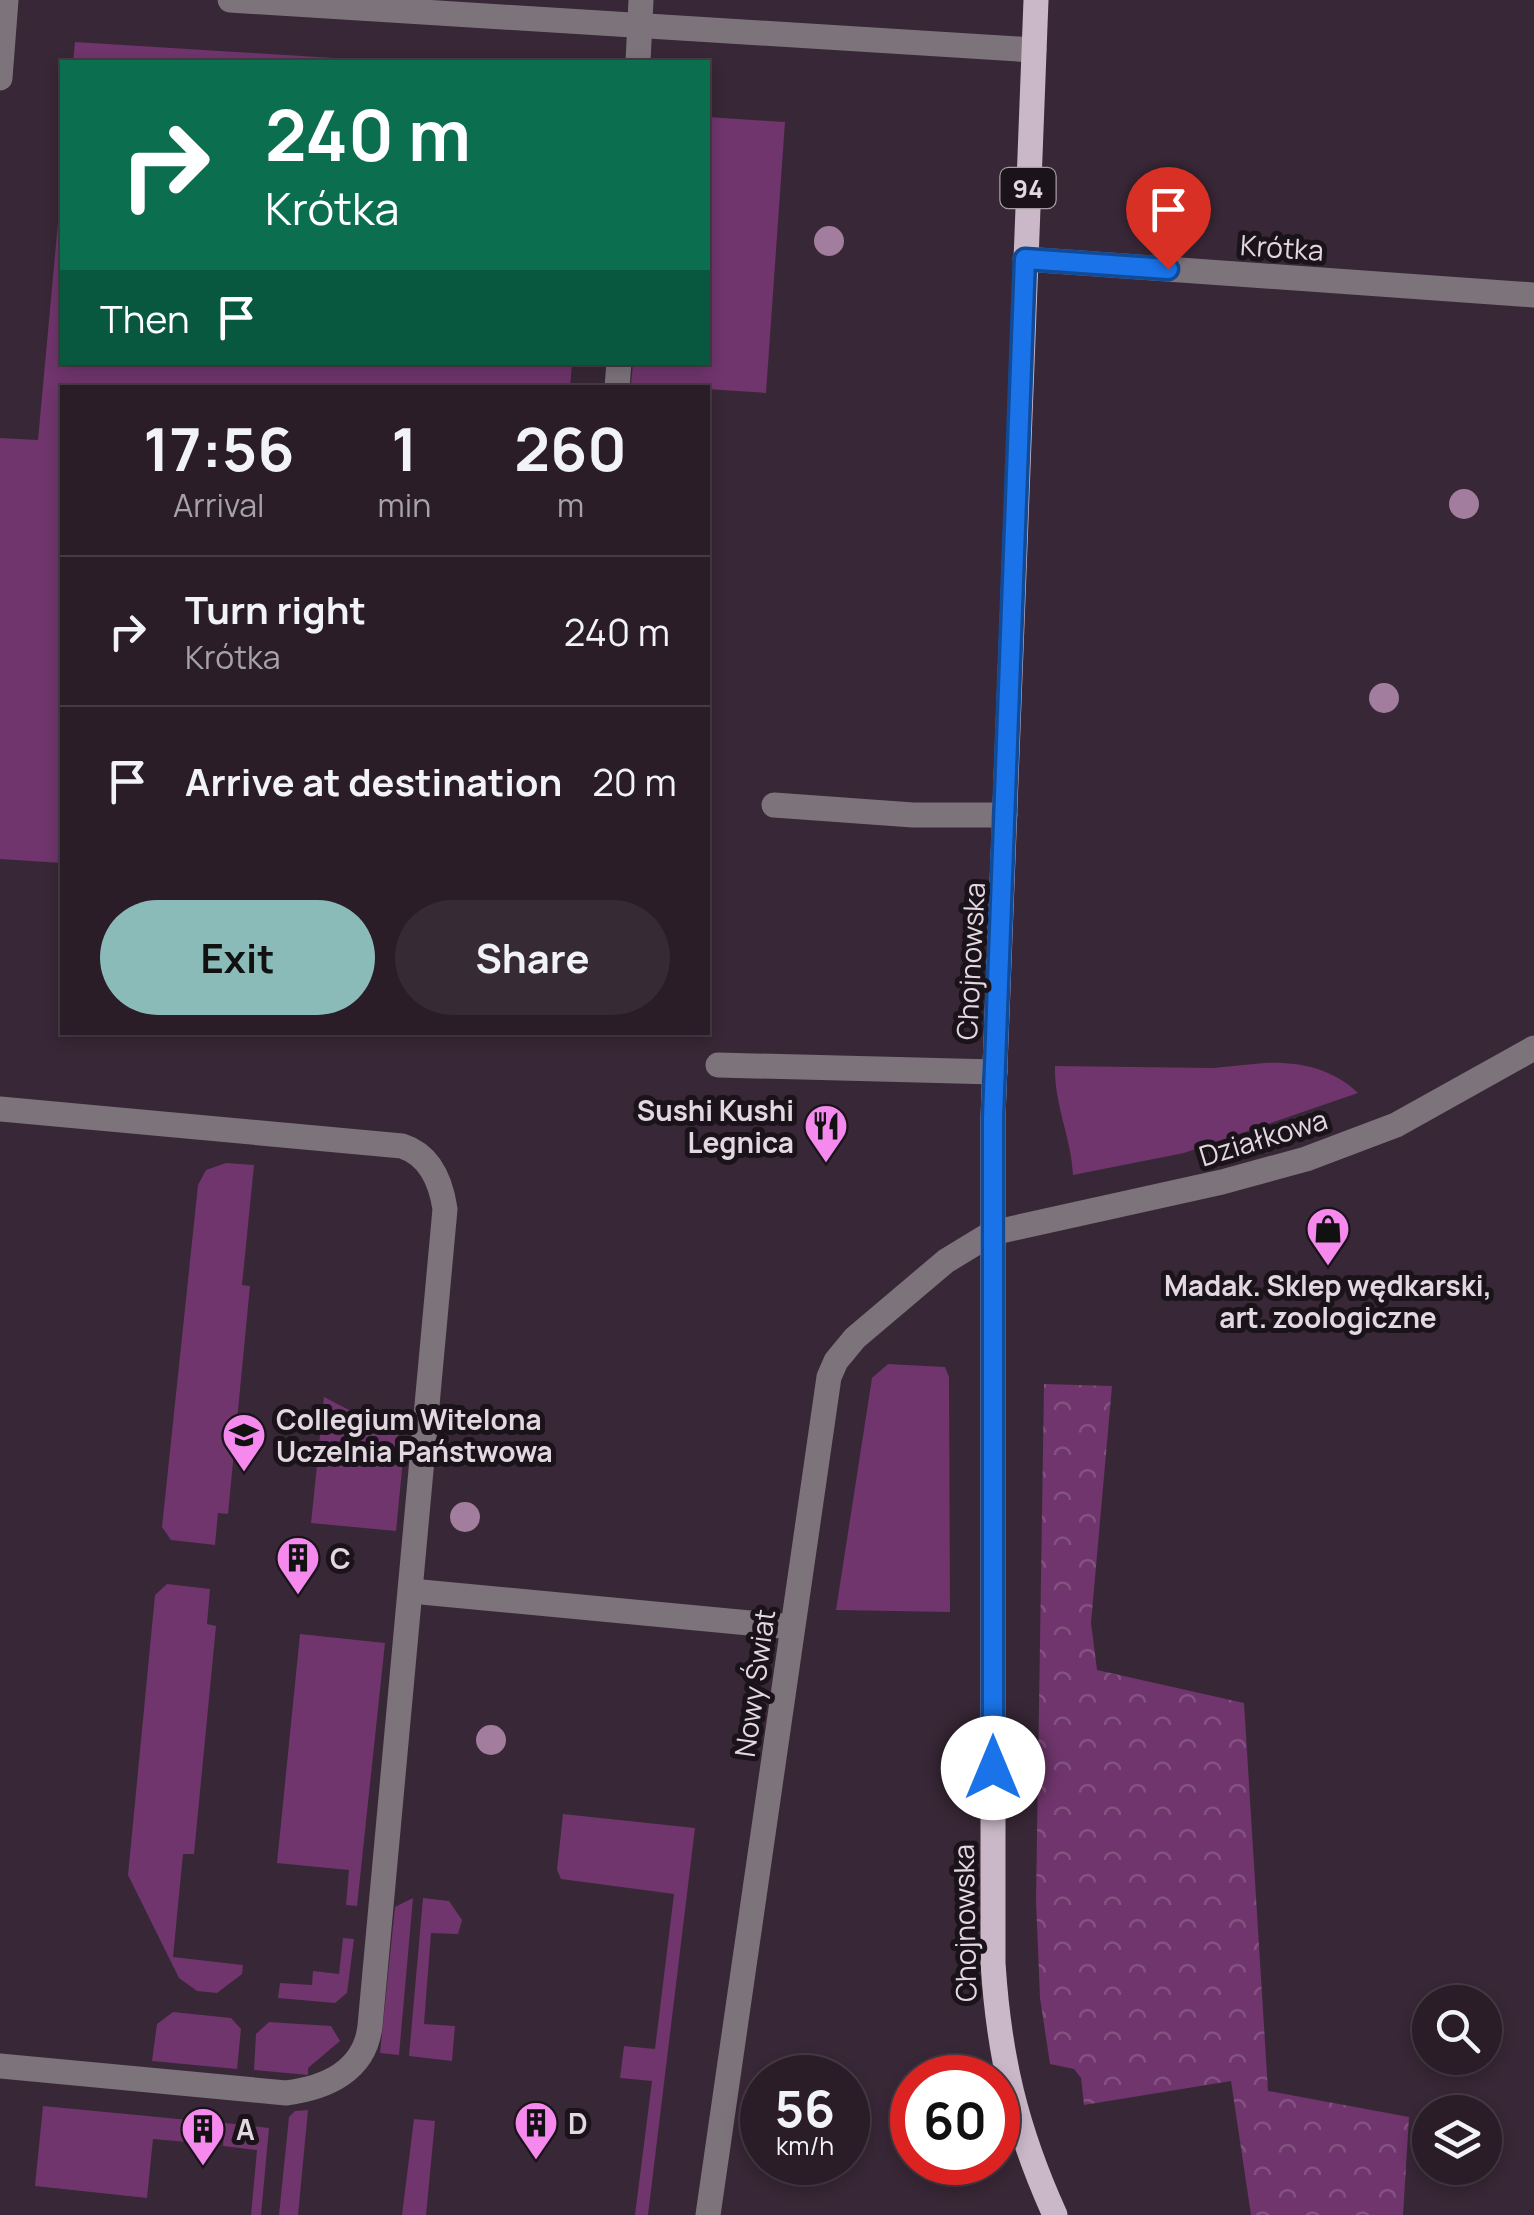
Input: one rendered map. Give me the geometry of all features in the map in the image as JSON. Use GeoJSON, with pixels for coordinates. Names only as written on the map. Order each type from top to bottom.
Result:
{"type":"FeatureCollection","features":[{"type":"Feature","properties":{"kind":"main road","name":"Chojnowska"},"geometry":{"type":"LineString","coordinates":[[1036,0],[995,1072],[992,1233],[996,2022],[1011,2104],[1055,2215]]}},
{"type":"Feature","properties":{"kind":"street"},"geometry":{"type":"LineString","coordinates":[[0,78],[6,0]]}},
{"type":"Feature","properties":{"kind":"street"},"geometry":{"type":"LineString","coordinates":[[230,0],[640,11],[1034,50]]}},
{"type":"Feature","properties":{"kind":"street"},"geometry":{"type":"LineString","coordinates":[[638,60],[640,11]]}},
{"type":"Feature","properties":{"kind":"street","name":"Krótka"},"geometry":{"type":"LineString","coordinates":[[1025,259],[1534,295]]}},
{"type":"Feature","properties":{"kind":"street"},"geometry":{"type":"LineString","coordinates":[[774,804],[913,815],[1005,815]]}},
{"type":"Feature","properties":{"kind":"street","name":"Działkowa"},"geometry":{"type":"LineString","coordinates":[[992,1233],[1306,1159],[1396,1124],[1534,1048]]}},
{"type":"Feature","properties":{"kind":"street"},"geometry":{"type":"LineString","coordinates":[[718,1065],[995,1072]]}},
{"type":"Feature","properties":{"kind":"street"},"geometry":{"type":"LineString","coordinates":[[0,1109],[402,1146],[428,1163],[441,1186],[445,1224],[366,2044],[355,2063],[330,2082],[286,2093],[0,2066]]}},
{"type":"Feature","properties":{"kind":"street","name":"Nowy Świat"},"geometry":{"type":"LineString","coordinates":[[708,2215],[832,1366],[855,1338],[903,1295],[992,1233]]}},
{"type":"Feature","properties":{"kind":"street"},"geometry":{"type":"LineString","coordinates":[[411,1591],[792,1627]]}},
{"type":"Feature","properties":{"kind":"green space"},"geometry":{"type":"Polygon","coordinates":[[[75,42],[366,60],[73,60],[75,42]]]}},
{"type":"Feature","properties":{"kind":"green space"},"geometry":{"type":"Polygon","coordinates":[[[710,117],[785,122],[766,393],[710,389],[710,385],[631,384],[633,365],[710,365],[710,117]]]}},
{"type":"Feature","properties":{"kind":"green space"},"geometry":{"type":"Polygon","coordinates":[[[60,201],[60,365],[572,365],[570,385],[60,385],[60,863],[0,859],[0,438],[38,440],[60,201]]]}},
{"type":"Feature","properties":{"kind":"green space"},"geometry":{"type":"Polygon","coordinates":[[[1264,1063],[1314,1068],[1337,1077],[1358,1093],[1184,1153],[1073,1175],[1055,1066],[1213,1068],[1264,1063]]]}},
{"type":"Feature","properties":{"kind":"green space"},"geometry":{"type":"Polygon","coordinates":[[[226,1163],[254,1165],[242,1285],[250,1286],[228,1514],[218,1513],[215,1545],[171,1540],[162,1527],[198,1185],[206,1170],[226,1163]]]}},
{"type":"Feature","properties":{"kind":"green space"},"geometry":{"type":"Polygon","coordinates":[[[888,1364],[945,1367],[949,1377],[950,1612],[836,1610],[872,1378],[888,1364]]]}},
{"type":"Feature","properties":{"kind":"green space"},"geometry":{"type":"Polygon","coordinates":[[[1044,1384],[1112,1386],[1091,1623],[1097,1670],[1244,1703],[1268,2091],[1409,2117],[1403,2215],[1251,2215],[1231,2081],[1084,2105],[1081,2078],[1074,2069],[1050,2064],[1040,1998],[1036,1901],[1044,1384]]]}},
{"type":"Feature","properties":{"kind":"green space"},"geometry":{"type":"Polygon","coordinates":[[[324,1397],[405,1439],[396,1531],[311,1523],[324,1397]]]}},
{"type":"Feature","properties":{"kind":"green space"},"geometry":{"type":"Polygon","coordinates":[[[167,1584],[210,1589],[207,1624],[216,1626],[194,1854],[183,1854],[173,1957],[243,1965],[242,1974],[217,1993],[197,1991],[179,1978],[128,1875],[155,1595],[167,1584]]]}},
{"type":"Feature","properties":{"kind":"green space"},"geometry":{"type":"Polygon","coordinates":[[[300,1634],[385,1643],[357,1906],[346,1905],[349,1870],[277,1863],[300,1634]]]}},
{"type":"Feature","properties":{"kind":"green space"},"geometry":{"type":"Polygon","coordinates":[[[563,1814],[695,1828],[648,2215],[635,2215],[652,2081],[620,2078],[624,2046],[655,2049],[674,1894],[561,1879],[557,1870],[563,1814]]]}},
{"type":"Feature","properties":{"kind":"green space"},"geometry":{"type":"Polygon","coordinates":[[[413,1898],[399,2055],[380,2053],[395,1907],[413,1898]]]}},
{"type":"Feature","properties":{"kind":"green space"},"geometry":{"type":"Polygon","coordinates":[[[423,1898],[449,1901],[462,1920],[458,1934],[431,1933],[424,2024],[455,2026],[452,2061],[409,2056],[423,1898]]]}},
{"type":"Feature","properties":{"kind":"green space"},"geometry":{"type":"Polygon","coordinates":[[[343,1938],[354,1939],[347,1993],[335,2003],[278,1998],[280,1983],[312,1985],[313,1971],[339,1974],[343,1938]]]}},
{"type":"Feature","properties":{"kind":"green space"},"geometry":{"type":"Polygon","coordinates":[[[173,2012],[231,2018],[241,2029],[237,2069],[152,2061],[157,2024],[173,2012]]]}},
{"type":"Feature","properties":{"kind":"green space"},"geometry":{"type":"Polygon","coordinates":[[[269,2022],[331,2026],[340,2041],[308,2068],[308,2075],[254,2070],[256,2034],[269,2022]]]}},
{"type":"Feature","properties":{"kind":"green space"},"geometry":{"type":"Polygon","coordinates":[[[43,2106],[189,2120],[187,2142],[153,2139],[147,2198],[35,2186],[43,2106]]]}},
{"type":"Feature","properties":{"kind":"green space"},"geometry":{"type":"Polygon","coordinates":[[[308,2110],[298,2215],[279,2215],[289,2117],[295,2111],[308,2110]]]}},
{"type":"Feature","properties":{"kind":"green space"},"geometry":{"type":"Polygon","coordinates":[[[414,2119],[435,2121],[426,2215],[402,2215],[414,2119]]]}},
{"type":"Feature","properties":{"kind":"green space"},"geometry":{"type":"Polygon","coordinates":[[[225,2123],[269,2128],[261,2215],[251,2215],[257,2150],[223,2146],[225,2123]]]}},
{"type":"Feature","properties":{"kind":"place","name":"Sushi Kushi Legnica"},"geometry":{"type":"Point","coordinates":[826,1164]}},
{"type":"Feature","properties":{"kind":"place","name":"Madak. Sklep wędkarski, art. zoologiczne"},"geometry":{"type":"Point","coordinates":[1328,1267]}},
{"type":"Feature","properties":{"kind":"place","name":"Collegium Witelona Uczelnia Państwowa"},"geometry":{"type":"Point","coordinates":[244,1473]}},
{"type":"Feature","properties":{"kind":"place","name":"C"},"geometry":{"type":"Point","coordinates":[298,1596]}},
{"type":"Feature","properties":{"kind":"place","name":"D"},"geometry":{"type":"Point","coordinates":[536,2161]}},
{"type":"Feature","properties":{"kind":"place","name":"A"},"geometry":{"type":"Point","coordinates":[203,2167]}},
{"type":"Feature","properties":{"kind":"route"},"geometry":{"type":"LineString","coordinates":[[993,1768],[993,1118],[1025,259],[1168,269]]}}]}
